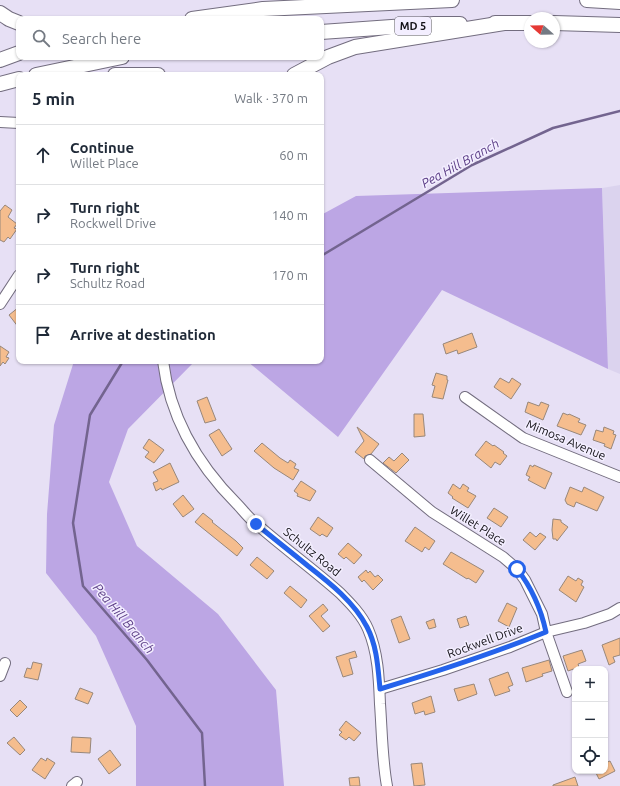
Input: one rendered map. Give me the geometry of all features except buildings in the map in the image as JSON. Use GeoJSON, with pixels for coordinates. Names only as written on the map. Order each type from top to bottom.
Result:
{"type":"FeatureCollection","features":[{"type":"Feature","properties":{"kind":"highway","name":"MD 5"},"geometry":{"type":"LineString","coordinates":[[213,16],[263,9],[452,0]]}},
{"type":"Feature","properties":{"kind":"highway"},"geometry":{"type":"LineString","coordinates":[[587,0],[620,2]]}},
{"type":"Feature","properties":{"kind":"highway"},"geometry":{"type":"LineString","coordinates":[[0,13],[16,22]]}},
{"type":"Feature","properties":{"kind":"highway"},"geometry":{"type":"LineString","coordinates":[[324,59],[355,47],[504,23]]}},
{"type":"Feature","properties":{"kind":"highway","name":"MD 5"},"geometry":{"type":"LineString","coordinates":[[324,32],[434,24],[524,23]]}},
{"type":"Feature","properties":{"kind":"highway"},"geometry":{"type":"LineString","coordinates":[[560,24],[620,26]]}},
{"type":"Feature","properties":{"kind":"highway"},"geometry":{"type":"LineString","coordinates":[[0,60],[16,54]]}},
{"type":"Feature","properties":{"kind":"highway"},"geometry":{"type":"LineString","coordinates":[[50,72],[108,60]]}},
{"type":"Feature","properties":{"kind":"highway"},"geometry":{"type":"LineString","coordinates":[[300,72],[322,60]]}},
{"type":"Feature","properties":{"kind":"highway"},"geometry":{"type":"LineString","coordinates":[[0,84],[16,80]]}},
{"type":"Feature","properties":{"kind":"street"},"geometry":{"type":"LineString","coordinates":[[0,122],[16,123]]}},
{"type":"Feature","properties":{"kind":"street"},"geometry":{"type":"LineString","coordinates":[[0,304],[16,280]]}},
{"type":"Feature","properties":{"kind":"street","name":"Schultz Road"},"geometry":{"type":"LineString","coordinates":[[163,364],[165,377],[174,407],[187,438],[199,460],[220,486],[252,520],[323,578],[351,604],[367,627],[375,652],[380,689],[384,766],[387,786]]}},
{"type":"Feature","properties":{"kind":"street","name":"Mimosa Avenue"},"geometry":{"type":"LineString","coordinates":[[465,397],[523,438],[620,477]]}},
{"type":"Feature","properties":{"kind":"street","name":"Willet Place"},"geometry":{"type":"LineString","coordinates":[[370,460],[432,512],[503,557],[517,569],[525,580],[542,614],[546,632],[567,692]]}},
{"type":"Feature","properties":{"kind":"street","name":"Rockwell Drive"},"geometry":{"type":"LineString","coordinates":[[380,689],[450,668],[510,647],[546,632],[584,623],[610,614],[620,608]]}},
{"type":"Feature","properties":{"kind":"street"},"geometry":{"type":"LineString","coordinates":[[0,676],[5,662]]}},
{"type":"Feature","properties":{"kind":"shaded area"},"geometry":{"type":"Polygon","coordinates":[[[620,185],[620,374],[608,369],[602,188],[620,185]]]}},
{"type":"Feature","properties":{"kind":"shaded area"},"geometry":{"type":"Polygon","coordinates":[[[602,188],[608,369],[442,290],[338,437],[251,364],[324,364],[324,213],[356,196],[602,188]]]}},
{"type":"Feature","properties":{"kind":"shaded area"},"geometry":{"type":"Polygon","coordinates":[[[73,364],[192,364],[128,429],[109,482],[137,546],[218,614],[276,690],[284,786],[136,786],[136,726],[96,636],[46,573],[47,514],[54,425],[73,364]]]}},
{"type":"Feature","properties":{"kind":"waterway","name":"Pea Hill Branch"},"geometry":{"type":"LineString","coordinates":[[324,254],[472,165],[553,128],[620,111]]}},
{"type":"Feature","properties":{"kind":"waterway","name":"Pea Hill Branch"},"geometry":{"type":"LineString","coordinates":[[121,364],[90,415],[73,523],[83,586],[147,660],[202,733],[205,786]]}},
{"type":"Feature","properties":{"kind":"route"},"geometry":{"type":"LineString","coordinates":[[256,524],[323,578],[351,604],[359,614],[367,627],[375,652],[380,689],[443,670],[510,647],[546,632],[542,614],[525,580],[517,569]]}}]}
